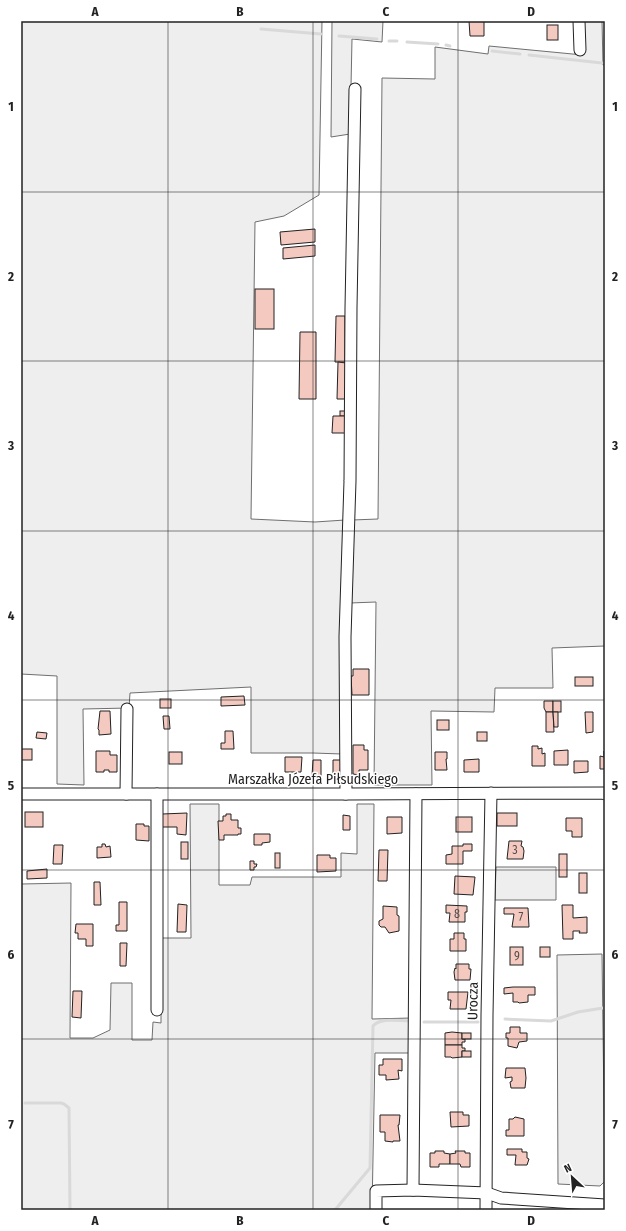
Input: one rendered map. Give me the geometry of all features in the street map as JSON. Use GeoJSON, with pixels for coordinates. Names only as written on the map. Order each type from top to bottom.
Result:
{"type":"FeatureCollection","features":[{"type":"Feature","properties":{"kind":"street"},"geometry":{"type":"LineString","coordinates":[[579,21],[580,50]]}},
{"type":"Feature","properties":{"kind":"street"},"geometry":{"type":"LineString","coordinates":[[346,794],[345,637],[350,481],[351,308],[355,89]]}},
{"type":"Feature","properties":{"kind":"street"},"geometry":{"type":"LineString","coordinates":[[126,794],[127,709]]}},
{"type":"Feature","properties":{"kind":"street","name":"Urocza"},"geometry":{"type":"LineString","coordinates":[[486,1210],[487,1015],[491,793]]}},
{"type":"Feature","properties":{"kind":"street","name":"Marszałka Józefa Piłsudskiego"},"geometry":{"type":"LineString","coordinates":[[21,794],[605,794]]}},
{"type":"Feature","properties":{"kind":"street"},"geometry":{"type":"LineString","coordinates":[[157,794],[157,1010]]}},
{"type":"Feature","properties":{"kind":"street"},"geometry":{"type":"LineString","coordinates":[[414,1190],[416,794]]}},
{"type":"Feature","properties":{"kind":"street"},"geometry":{"type":"LineString","coordinates":[[376,1210],[376,1191],[414,1190],[487,1193],[501,1198],[605,1205]]}},
{"type":"Feature","properties":{"kind":"shaded area"},"geometry":{"type":"Polygon","coordinates":[[[21,21],[322,21],[319,195],[284,216],[255,222],[251,519],[315,522],[345,520],[342,754],[251,753],[251,687],[130,693],[129,708],[83,709],[84,785],[57,784],[57,676],[21,674],[21,21]]]}},
{"type":"Feature","properties":{"kind":"shaded area"},"geometry":{"type":"Polygon","coordinates":[[[332,21],[383,21],[382,42],[352,39],[350,134],[331,137],[332,21]]]}},
{"type":"Feature","properties":{"kind":"shaded area"},"geometry":{"type":"Polygon","coordinates":[[[582,21],[602,21],[603,65],[605,65],[605,646],[552,648],[553,688],[495,688],[494,712],[431,711],[432,785],[374,785],[376,602],[350,603],[352,520],[378,519],[382,78],[435,79],[435,47],[488,54],[489,46],[583,55],[582,21]]]}},
{"type":"Feature","properties":{"kind":"shaded area"},"geometry":{"type":"Polygon","coordinates":[[[190,804],[219,804],[219,885],[250,885],[252,877],[341,877],[341,853],[357,854],[357,804],[374,804],[372,1019],[411,1018],[411,1053],[375,1053],[372,1210],[21,1210],[21,884],[71,883],[70,1038],[93,1038],[110,1030],[111,983],[132,983],[132,1040],[152,1040],[153,1022],[161,1023],[161,938],[191,938],[190,804]]]}},
{"type":"Feature","properties":{"kind":"shaded area"},"geometry":{"type":"Polygon","coordinates":[[[496,867],[556,867],[556,900],[495,900],[496,867]]]}},
{"type":"Feature","properties":{"kind":"shaded area"},"geometry":{"type":"Polygon","coordinates":[[[602,954],[605,1181],[600,1186],[558,1184],[557,955],[602,954]]]}},
{"type":"Feature","properties":{"kind":"building"},"geometry":{"type":"Polygon","coordinates":[[[469,21],[484,21],[484,36],[470,36],[469,21]]]}},
{"type":"Feature","properties":{"kind":"building"},"geometry":{"type":"Polygon","coordinates":[[[547,25],[558,25],[558,40],[547,40],[547,25]]]}},
{"type":"Feature","properties":{"kind":"building"},"geometry":{"type":"Polygon","coordinates":[[[315,229],[315,242],[281,245],[280,232],[315,229]]]}},
{"type":"Feature","properties":{"kind":"building"},"geometry":{"type":"Polygon","coordinates":[[[315,245],[315,256],[283,259],[283,248],[315,245]]]}},
{"type":"Feature","properties":{"kind":"building"},"geometry":{"type":"Polygon","coordinates":[[[255,289],[274,289],[274,329],[255,329],[255,289]]]}},
{"type":"Feature","properties":{"kind":"building"},"geometry":{"type":"Polygon","coordinates":[[[336,316],[345,316],[345,362],[335,362],[336,316]]]}},
{"type":"Feature","properties":{"kind":"building"},"geometry":{"type":"Polygon","coordinates":[[[300,332],[316,332],[316,399],[299,399],[300,332]]]}},
{"type":"Feature","properties":{"kind":"building"},"geometry":{"type":"Polygon","coordinates":[[[338,362],[346,363],[346,399],[337,399],[338,362]]]}},
{"type":"Feature","properties":{"kind":"building"},"geometry":{"type":"Polygon","coordinates":[[[340,411],[346,411],[346,416],[340,416],[340,411]]]}},
{"type":"Feature","properties":{"kind":"building"},"geometry":{"type":"Polygon","coordinates":[[[333,416],[346,416],[345,433],[332,433],[333,416]]]}},
{"type":"Feature","properties":{"kind":"building"},"geometry":{"type":"Polygon","coordinates":[[[353,669],[369,669],[369,695],[352,695],[351,676],[353,676],[353,669]]]}},
{"type":"Feature","properties":{"kind":"building"},"geometry":{"type":"Polygon","coordinates":[[[575,677],[593,677],[593,686],[575,686],[575,677]]]}},
{"type":"Feature","properties":{"kind":"building"},"geometry":{"type":"Polygon","coordinates":[[[244,696],[245,705],[221,706],[221,697],[244,696]]]}},
{"type":"Feature","properties":{"kind":"building"},"geometry":{"type":"Polygon","coordinates":[[[160,699],[171,699],[171,708],[160,708],[160,699]]]}},
{"type":"Feature","properties":{"kind":"building"},"geometry":{"type":"Polygon","coordinates":[[[544,701],[553,701],[553,712],[546,712],[544,708],[544,701]]]}},
{"type":"Feature","properties":{"kind":"building"},"geometry":{"type":"Polygon","coordinates":[[[553,701],[561,701],[561,712],[553,712],[553,701]]]}},
{"type":"Feature","properties":{"kind":"building"},"geometry":{"type":"Polygon","coordinates":[[[100,711],[110,711],[111,734],[99,735],[98,729],[100,711]]]}},
{"type":"Feature","properties":{"kind":"building"},"geometry":{"type":"Polygon","coordinates":[[[546,712],[553,712],[554,732],[546,732],[546,712]]]}},
{"type":"Feature","properties":{"kind":"building"},"geometry":{"type":"Polygon","coordinates":[[[553,712],[558,712],[558,727],[554,727],[553,712]]]}},
{"type":"Feature","properties":{"kind":"building"},"geometry":{"type":"Polygon","coordinates":[[[585,712],[593,712],[593,732],[586,733],[585,712]]]}},
{"type":"Feature","properties":{"kind":"building"},"geometry":{"type":"Polygon","coordinates":[[[163,716],[169,716],[170,729],[164,729],[163,716]]]}},
{"type":"Feature","properties":{"kind":"building"},"geometry":{"type":"Polygon","coordinates":[[[437,720],[449,720],[449,730],[437,730],[437,720]]]}},
{"type":"Feature","properties":{"kind":"building"},"geometry":{"type":"Polygon","coordinates":[[[225,731],[233,731],[234,749],[221,749],[221,743],[225,743],[225,731]]]}},
{"type":"Feature","properties":{"kind":"building"},"geometry":{"type":"Polygon","coordinates":[[[37,732],[47,733],[46,739],[36,738],[37,732]]]}},
{"type":"Feature","properties":{"kind":"building"},"geometry":{"type":"Polygon","coordinates":[[[477,732],[487,732],[487,741],[477,741],[477,732]]]}},
{"type":"Feature","properties":{"kind":"building"},"geometry":{"type":"Polygon","coordinates":[[[353,745],[364,745],[364,750],[368,750],[368,770],[359,770],[359,775],[353,774],[353,745]]]}},
{"type":"Feature","properties":{"kind":"building"},"geometry":{"type":"Polygon","coordinates":[[[532,746],[538,746],[538,749],[542,748],[542,754],[545,753],[545,766],[532,766],[532,746]]]}},
{"type":"Feature","properties":{"kind":"building"},"geometry":{"type":"Polygon","coordinates":[[[21,749],[32,749],[32,760],[21,760],[21,749]]]}},
{"type":"Feature","properties":{"kind":"building"},"geometry":{"type":"Polygon","coordinates":[[[568,750],[568,765],[554,765],[554,751],[568,750]]]}},
{"type":"Feature","properties":{"kind":"building"},"geometry":{"type":"Polygon","coordinates":[[[96,751],[110,751],[110,755],[117,755],[117,772],[109,772],[109,770],[104,770],[104,772],[96,772],[96,751]]]}},
{"type":"Feature","properties":{"kind":"building"},"geometry":{"type":"Polygon","coordinates":[[[604,751],[605,769],[600,769],[600,756],[604,757],[604,751]]]}},
{"type":"Feature","properties":{"kind":"building"},"geometry":{"type":"Polygon","coordinates":[[[169,752],[182,752],[182,764],[169,764],[169,752]]]}},
{"type":"Feature","properties":{"kind":"building"},"geometry":{"type":"Polygon","coordinates":[[[435,752],[447,752],[447,770],[435,770],[435,752]]]}},
{"type":"Feature","properties":{"kind":"building"},"geometry":{"type":"Polygon","coordinates":[[[285,757],[302,757],[301,772],[285,772],[285,757]]]}},
{"type":"Feature","properties":{"kind":"building"},"geometry":{"type":"Polygon","coordinates":[[[479,759],[479,772],[464,772],[464,760],[479,759]]]}},
{"type":"Feature","properties":{"kind":"building"},"geometry":{"type":"Polygon","coordinates":[[[313,760],[321,760],[321,776],[312,776],[313,760]]]}},
{"type":"Feature","properties":{"kind":"building"},"geometry":{"type":"Polygon","coordinates":[[[333,760],[341,760],[340,774],[333,773],[333,760]]]}},
{"type":"Feature","properties":{"kind":"building"},"geometry":{"type":"Polygon","coordinates":[[[574,761],[588,761],[588,772],[574,773],[574,761]]]}},
{"type":"Feature","properties":{"kind":"building"},"geometry":{"type":"Polygon","coordinates":[[[25,812],[43,812],[43,827],[25,827],[25,812]]]}},
{"type":"Feature","properties":{"kind":"building"},"geometry":{"type":"Polygon","coordinates":[[[187,813],[186,835],[177,834],[177,827],[162,827],[162,814],[187,813]]]}},
{"type":"Feature","properties":{"kind":"building"},"geometry":{"type":"Polygon","coordinates":[[[497,813],[517,813],[517,826],[497,826],[497,813]]]}},
{"type":"Feature","properties":{"kind":"building"},"geometry":{"type":"Polygon","coordinates":[[[226,814],[231,814],[231,820],[238,820],[238,828],[241,828],[241,834],[224,835],[224,840],[219,840],[218,821],[223,821],[223,816],[226,816],[226,814]]]}},
{"type":"Feature","properties":{"kind":"building"},"geometry":{"type":"Polygon","coordinates":[[[343,815],[350,816],[350,830],[343,830],[343,815]]]}},
{"type":"Feature","properties":{"kind":"building"},"geometry":{"type":"Polygon","coordinates":[[[387,817],[402,817],[402,833],[387,834],[387,817]]]}},
{"type":"Feature","properties":{"kind":"building"},"geometry":{"type":"Polygon","coordinates":[[[456,817],[472,817],[472,832],[456,832],[456,817]]]}},
{"type":"Feature","properties":{"kind":"building"},"geometry":{"type":"Polygon","coordinates":[[[566,818],[582,818],[582,837],[572,837],[572,831],[566,831],[566,818]]]}},
{"type":"Feature","properties":{"kind":"building"},"geometry":{"type":"Polygon","coordinates":[[[136,824],[144,824],[144,826],[149,826],[149,841],[136,840],[136,824]]]}},
{"type":"Feature","properties":{"kind":"building"},"geometry":{"type":"Polygon","coordinates":[[[254,834],[270,834],[270,842],[262,843],[262,845],[254,845],[254,834]]]}},
{"type":"Feature","properties":{"kind":"building"},"geometry":{"type":"Polygon","coordinates":[[[509,841],[522,841],[521,846],[523,847],[524,851],[523,859],[507,859],[509,841]]]}},
{"type":"Feature","properties":{"kind":"building"},"geometry":{"type":"Polygon","coordinates":[[[181,842],[188,842],[188,859],[181,859],[181,842]]]}},
{"type":"Feature","properties":{"kind":"building"},"geometry":{"type":"Polygon","coordinates":[[[102,844],[105,844],[106,847],[110,846],[111,857],[97,858],[97,847],[102,847],[102,844]]]}},
{"type":"Feature","properties":{"kind":"building"},"geometry":{"type":"Polygon","coordinates":[[[463,844],[472,844],[472,851],[463,851],[463,864],[446,864],[446,855],[452,854],[452,846],[463,846],[463,844]]]}},
{"type":"Feature","properties":{"kind":"building"},"geometry":{"type":"Polygon","coordinates":[[[54,845],[63,845],[62,864],[53,864],[54,845]]]}},
{"type":"Feature","properties":{"kind":"building"},"geometry":{"type":"Polygon","coordinates":[[[379,850],[388,850],[387,881],[378,881],[379,850]]]}},
{"type":"Feature","properties":{"kind":"building"},"geometry":{"type":"Polygon","coordinates":[[[275,853],[280,853],[280,868],[275,868],[275,853]]]}},
{"type":"Feature","properties":{"kind":"building"},"geometry":{"type":"Polygon","coordinates":[[[559,854],[567,854],[567,877],[559,877],[559,854]]]}},
{"type":"Feature","properties":{"kind":"building"},"geometry":{"type":"Polygon","coordinates":[[[317,855],[330,855],[330,858],[336,858],[336,871],[317,872],[317,855]]]}},
{"type":"Feature","properties":{"kind":"building"},"geometry":{"type":"Polygon","coordinates":[[[250,861],[254,861],[254,864],[257,864],[256,867],[254,867],[254,870],[250,870],[250,861]]]}},
{"type":"Feature","properties":{"kind":"building"},"geometry":{"type":"Polygon","coordinates":[[[47,869],[47,878],[27,879],[27,871],[47,869]]]}},
{"type":"Feature","properties":{"kind":"building"},"geometry":{"type":"Polygon","coordinates":[[[579,873],[587,873],[587,893],[579,893],[579,873]]]}},
{"type":"Feature","properties":{"kind":"building"},"geometry":{"type":"Polygon","coordinates":[[[455,876],[475,877],[473,895],[454,894],[455,876]]]}},
{"type":"Feature","properties":{"kind":"building"},"geometry":{"type":"Polygon","coordinates":[[[94,882],[100,882],[101,905],[94,905],[94,882]]]}},
{"type":"Feature","properties":{"kind":"building"},"geometry":{"type":"Polygon","coordinates":[[[119,902],[127,902],[127,931],[116,931],[116,925],[119,925],[119,902]]]}},
{"type":"Feature","properties":{"kind":"building"},"geometry":{"type":"Polygon","coordinates":[[[178,904],[187,905],[186,932],[177,932],[178,904]]]}},
{"type":"Feature","properties":{"kind":"building"},"geometry":{"type":"Polygon","coordinates":[[[446,905],[467,906],[467,912],[465,912],[465,922],[449,922],[450,913],[446,913],[446,905]]]}},
{"type":"Feature","properties":{"kind":"building"},"geometry":{"type":"Polygon","coordinates":[[[562,905],[573,905],[573,918],[587,917],[587,933],[573,931],[573,939],[563,939],[562,905]]]}},
{"type":"Feature","properties":{"kind":"building"},"geometry":{"type":"Polygon","coordinates":[[[383,906],[397,907],[397,915],[399,916],[399,931],[389,933],[385,927],[381,927],[379,925],[379,921],[383,919],[383,906]]]}},
{"type":"Feature","properties":{"kind":"building"},"geometry":{"type":"Polygon","coordinates":[[[504,908],[528,908],[529,927],[512,927],[514,914],[504,914],[504,908]]]}},
{"type":"Feature","properties":{"kind":"building"},"geometry":{"type":"Polygon","coordinates":[[[76,924],[93,924],[93,946],[86,946],[86,939],[78,939],[78,933],[75,933],[76,924]]]}},
{"type":"Feature","properties":{"kind":"building"},"geometry":{"type":"Polygon","coordinates":[[[454,933],[464,933],[464,939],[466,939],[466,951],[450,951],[450,939],[454,939],[454,933]]]}},
{"type":"Feature","properties":{"kind":"building"},"geometry":{"type":"Polygon","coordinates":[[[120,943],[127,943],[126,966],[120,966],[120,943]]]}},
{"type":"Feature","properties":{"kind":"building"},"geometry":{"type":"Polygon","coordinates":[[[510,947],[523,947],[523,965],[510,965],[510,947]]]}},
{"type":"Feature","properties":{"kind":"building"},"geometry":{"type":"Polygon","coordinates":[[[540,947],[550,947],[550,957],[540,957],[540,947]]]}},
{"type":"Feature","properties":{"kind":"building"},"geometry":{"type":"Polygon","coordinates":[[[456,964],[469,964],[469,969],[471,969],[470,980],[455,980],[454,972],[455,968],[456,969],[456,964]]]}},
{"type":"Feature","properties":{"kind":"building"},"geometry":{"type":"Polygon","coordinates":[[[535,987],[535,995],[528,995],[528,1002],[513,1002],[513,993],[504,994],[504,988],[535,987]]]}},
{"type":"Feature","properties":{"kind":"building"},"geometry":{"type":"Polygon","coordinates":[[[73,991],[82,991],[81,1018],[72,1017],[73,991]]]}},
{"type":"Feature","properties":{"kind":"building"},"geometry":{"type":"Polygon","coordinates":[[[448,992],[468,992],[466,1009],[450,1009],[451,1000],[448,1000],[448,992]]]}},
{"type":"Feature","properties":{"kind":"building"},"geometry":{"type":"Polygon","coordinates":[[[510,1027],[520,1027],[520,1033],[527,1033],[527,1041],[519,1042],[517,1048],[508,1046],[508,1038],[506,1038],[506,1033],[510,1033],[510,1027]]]}},
{"type":"Feature","properties":{"kind":"building"},"geometry":{"type":"Polygon","coordinates":[[[445,1033],[462,1033],[462,1039],[465,1039],[465,1042],[462,1042],[462,1045],[445,1045],[445,1033]]]}},
{"type":"Feature","properties":{"kind":"building"},"geometry":{"type":"Polygon","coordinates":[[[462,1033],[471,1033],[471,1039],[462,1039],[462,1033]]]}},
{"type":"Feature","properties":{"kind":"building"},"geometry":{"type":"Polygon","coordinates":[[[445,1045],[462,1045],[462,1048],[465,1048],[465,1051],[462,1051],[462,1057],[445,1057],[445,1045]]]}},
{"type":"Feature","properties":{"kind":"building"},"geometry":{"type":"Polygon","coordinates":[[[462,1051],[471,1051],[471,1057],[462,1057],[462,1051]]]}},
{"type":"Feature","properties":{"kind":"building"},"geometry":{"type":"Polygon","coordinates":[[[383,1059],[402,1059],[402,1071],[398,1070],[399,1079],[386,1080],[386,1075],[379,1075],[379,1065],[383,1065],[383,1059]]]}},
{"type":"Feature","properties":{"kind":"building"},"geometry":{"type":"Polygon","coordinates":[[[506,1068],[525,1068],[525,1088],[511,1088],[510,1082],[512,1081],[512,1077],[505,1078],[506,1068]]]}},
{"type":"Feature","properties":{"kind":"building"},"geometry":{"type":"Polygon","coordinates":[[[450,1112],[463,1112],[463,1115],[469,1115],[469,1126],[451,1127],[450,1112]]]}},
{"type":"Feature","properties":{"kind":"building"},"geometry":{"type":"Polygon","coordinates":[[[380,1115],[400,1115],[398,1125],[400,1141],[385,1141],[385,1132],[380,1132],[380,1115]]]}},
{"type":"Feature","properties":{"kind":"building"},"geometry":{"type":"Polygon","coordinates":[[[515,1117],[524,1119],[524,1136],[506,1136],[506,1130],[509,1130],[509,1119],[513,1119],[515,1117]]]}},
{"type":"Feature","properties":{"kind":"building"},"geometry":{"type":"Polygon","coordinates":[[[507,1149],[522,1149],[522,1152],[527,1152],[527,1158],[529,1159],[527,1165],[515,1165],[516,1155],[507,1155],[507,1149]]]}},
{"type":"Feature","properties":{"kind":"building"},"geometry":{"type":"Polygon","coordinates":[[[435,1151],[444,1151],[444,1153],[450,1154],[450,1164],[439,1164],[439,1167],[430,1167],[430,1153],[435,1153],[435,1151]]]}},
{"type":"Feature","properties":{"kind":"building"},"geometry":{"type":"Polygon","coordinates":[[[455,1151],[465,1151],[465,1153],[470,1153],[470,1167],[461,1167],[460,1164],[450,1164],[450,1154],[456,1153],[455,1151]]]}},
{"type":"Feature","properties":{"kind":"waterway"},"geometry":{"type":"LineString","coordinates":[[261,29],[321,34]]}},
{"type":"Feature","properties":{"kind":"waterway"},"geometry":{"type":"LineString","coordinates":[[339,36],[377,39]]}},
{"type":"Feature","properties":{"kind":"waterway"},"geometry":{"type":"LineString","coordinates":[[389,41],[397,41]]}},
{"type":"Feature","properties":{"kind":"waterway"},"geometry":{"type":"LineString","coordinates":[[407,42],[438,44]]}},
{"type":"Feature","properties":{"kind":"waterway"},"geometry":{"type":"LineString","coordinates":[[446,45],[450,46]]}},
{"type":"Feature","properties":{"kind":"waterway"},"geometry":{"type":"LineString","coordinates":[[492,51],[520,54]]}},
{"type":"Feature","properties":{"kind":"waterway"},"geometry":{"type":"LineString","coordinates":[[529,55],[602,63]]}},
{"type":"Feature","properties":{"kind":"waterway"},"geometry":{"type":"LineString","coordinates":[[505,1019],[551,1021],[578,1012],[603,1008]]}},
{"type":"Feature","properties":{"kind":"waterway"},"geometry":{"type":"LineString","coordinates":[[335,1210],[370,1168],[373,1026],[376,1023],[385,1020],[409,1021]]}},
{"type":"Feature","properties":{"kind":"waterway"},"geometry":{"type":"LineString","coordinates":[[424,1022],[478,1022]]}},
{"type":"Feature","properties":{"kind":"waterway"},"geometry":{"type":"LineString","coordinates":[[25,1103],[61,1103],[69,1108],[70,1210]]}}]}
